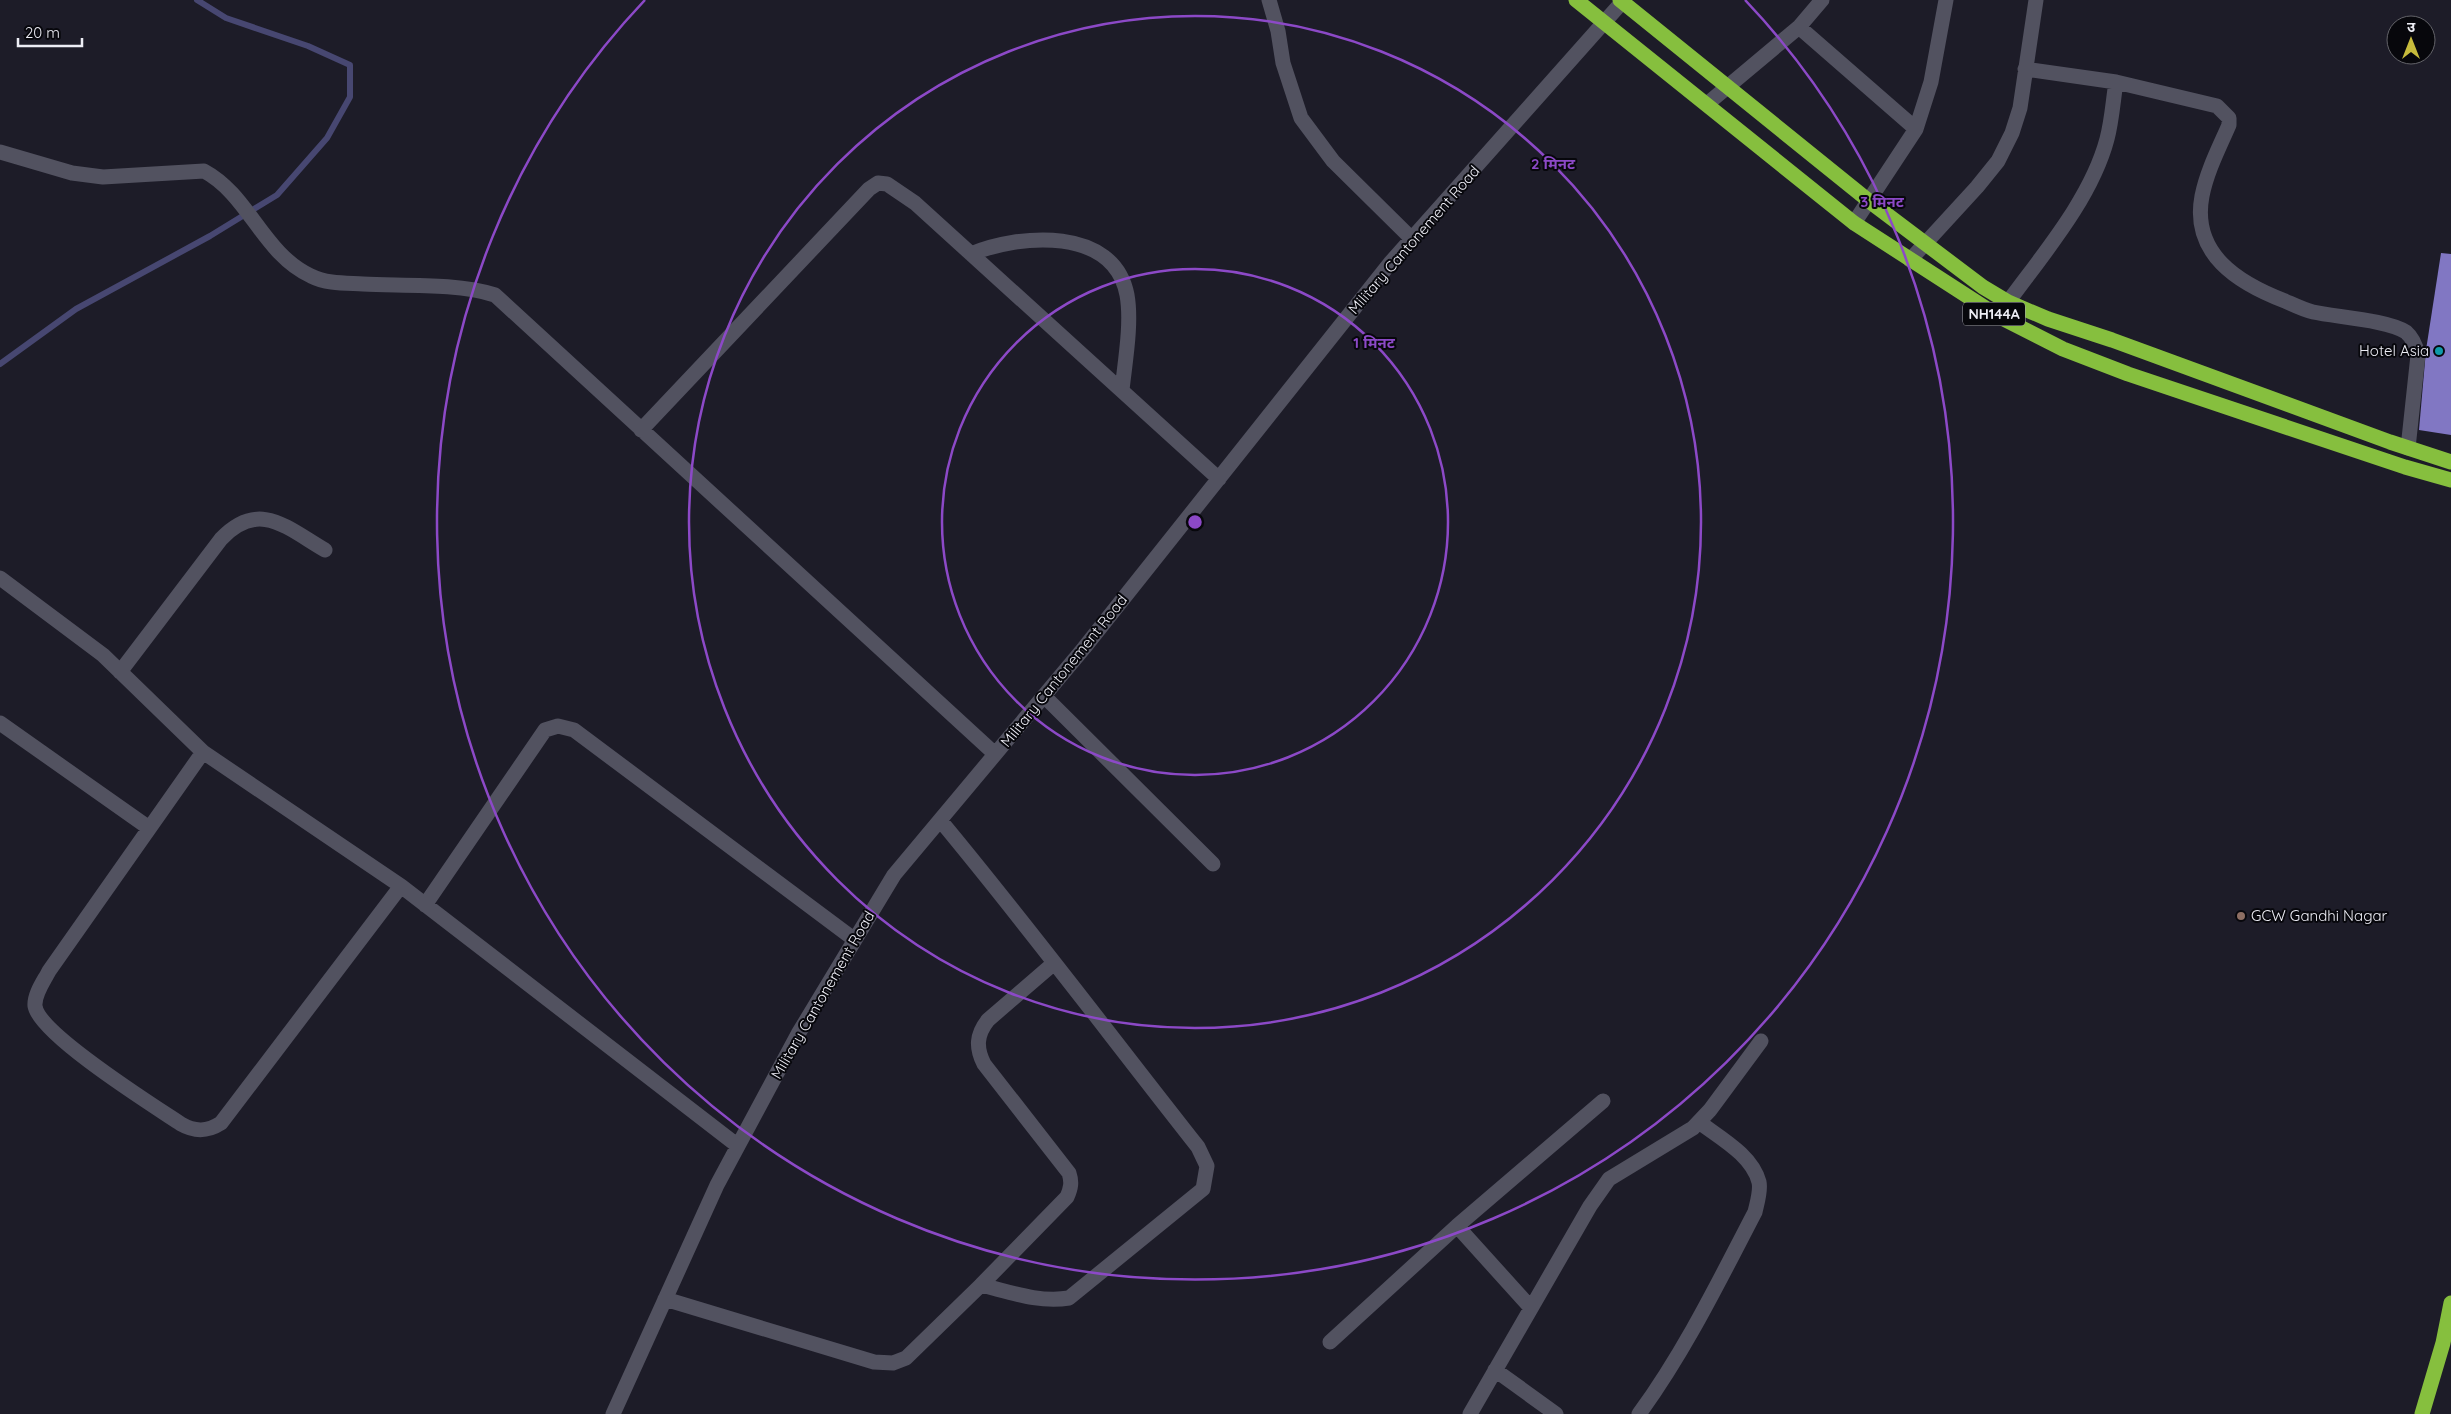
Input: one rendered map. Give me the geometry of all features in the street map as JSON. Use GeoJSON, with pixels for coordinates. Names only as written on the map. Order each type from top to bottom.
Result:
{"type":"FeatureCollection","features":[{"type":"Feature","properties":{"kind":"highway","name":"NH144A"},"geometry":{"type":"LineString","coordinates":[[1576,0],[1854,223],[1998,316],[2063,349],[2128,374],[2397,464],[2451,480]]}},
{"type":"Feature","properties":{"kind":"highway","name":"NH144A"},"geometry":{"type":"LineString","coordinates":[[1622,1],[1869,201],[1983,287],[2008,302],[2048,319],[2112,340],[2451,462]]}},
{"type":"Feature","properties":{"kind":"highway"},"geometry":{"type":"LineString","coordinates":[[2422,1414],[2443,1343],[2451,1303]]}},
{"type":"Feature","properties":{"kind":"street"},"geometry":{"type":"LineString","coordinates":[[1269,0],[1278,30],[1283,64],[1300,118],[1333,161],[1412,239]]}},
{"type":"Feature","properties":{"kind":"street"},"geometry":{"type":"LineString","coordinates":[[1707,104],[1799,27],[1822,0]]}},
{"type":"Feature","properties":{"kind":"street"},"geometry":{"type":"LineString","coordinates":[[1854,223],[1916,129],[1931,82],[1946,0]]}},
{"type":"Feature","properties":{"kind":"street"},"geometry":{"type":"LineString","coordinates":[[1910,260],[1998,161],[2012,133],[2020,108],[2036,0]]}},
{"type":"Feature","properties":{"kind":"street","name":"Military Cantonement Road"},"geometry":{"type":"LineString","coordinates":[[613,1414],[717,1185],[798,1034],[894,875],[1044,696],[1412,239],[1604,24],[1622,1]]}},
{"type":"Feature","properties":{"kind":"street"},"geometry":{"type":"LineString","coordinates":[[1799,27],[1916,129]]}},
{"type":"Feature","properties":{"kind":"street"},"geometry":{"type":"LineString","coordinates":[[2025,69],[2116,82],[2217,106],[2228,118],[2229,125],[2209,171],[2202,197],[2202,224],[2208,245],[2218,262],[2241,280],[2267,294],[2312,312],[2399,329],[2407,333],[2415,343],[2418,355],[2408,448]]}},
{"type":"Feature","properties":{"kind":"street"},"geometry":{"type":"LineString","coordinates":[[1998,316],[2080,202],[2097,166],[2107,138],[2116,82]]}},
{"type":"Feature","properties":{"kind":"street"},"geometry":{"type":"LineString","coordinates":[[0,152],[72,174],[88,176],[103,177],[204,171],[215,176],[236,197],[264,236],[296,268],[312,277],[331,282],[434,287],[485,292],[495,295],[995,754]]}},
{"type":"Feature","properties":{"kind":"street"},"geometry":{"type":"LineString","coordinates":[[641,430],[873,186],[878,183],[887,184],[915,203],[1219,479]]}},
{"type":"Feature","properties":{"kind":"street"},"geometry":{"type":"LineString","coordinates":[[970,254],[994,244],[1046,240],[1068,242],[1086,247],[1113,264],[1122,278],[1127,296],[1126,347],[1122,390]]}},
{"type":"Feature","properties":{"kind":"street"},"geometry":{"type":"LineString","coordinates":[[120,672],[221,539],[237,524],[255,518],[275,521],[324,550]]}},
{"type":"Feature","properties":{"kind":"street"},"geometry":{"type":"LineString","coordinates":[[0,578],[103,655],[203,752],[401,886],[738,1146]]}},
{"type":"Feature","properties":{"kind":"street"},"geometry":{"type":"LineString","coordinates":[[1044,696],[1213,864]]}},
{"type":"Feature","properties":{"kind":"street"},"geometry":{"type":"LineString","coordinates":[[0,723],[149,828]]}},
{"type":"Feature","properties":{"kind":"street"},"geometry":{"type":"LineString","coordinates":[[425,905],[545,730],[558,726],[574,730],[855,940]]}},
{"type":"Feature","properties":{"kind":"street"},"geometry":{"type":"LineString","coordinates":[[203,752],[49,971],[37,994],[35,1005],[38,1015],[65,1043],[180,1124],[195,1130],[205,1130],[221,1123],[401,886]]}},
{"type":"Feature","properties":{"kind":"street"},"geometry":{"type":"LineString","coordinates":[[940,820],[1026,925],[1054,964],[1198,1147],[1207,1166],[1206,1182],[1203,1188],[1070,1298],[1056,1300],[1036,1298],[981,1285]]}},
{"type":"Feature","properties":{"kind":"street"},"geometry":{"type":"LineString","coordinates":[[665,1299],[874,1362],[886,1364],[906,1358],[1067,1197],[1070,1190],[1070,1173],[984,1064],[978,1053],[977,1041],[981,1029],[988,1020],[1054,964]]}},
{"type":"Feature","properties":{"kind":"street"},"geometry":{"type":"LineString","coordinates":[[1470,1414],[1590,1206],[1610,1179],[1693,1128],[1761,1041]]}},
{"type":"Feature","properties":{"kind":"street"},"geometry":{"type":"LineString","coordinates":[[1330,1342],[1457,1226],[1603,1101]]}},
{"type":"Feature","properties":{"kind":"street"},"geometry":{"type":"LineString","coordinates":[[1639,1414],[1660,1386],[1704,1310],[1755,1212],[1758,1199],[1760,1183],[1754,1169],[1738,1151],[1699,1122]]}},
{"type":"Feature","properties":{"kind":"street"},"geometry":{"type":"LineString","coordinates":[[1457,1226],[1531,1308]]}},
{"type":"Feature","properties":{"kind":"street"},"geometry":{"type":"LineString","coordinates":[[1494,1370],[1556,1414]]}},
{"type":"Feature","properties":{"kind":"building","name":"Hotel Asia"},"geometry":{"type":"Polygon","coordinates":[[[2441,253],[2451,254],[2451,435],[2419,430],[2426,350],[2441,253]]]}},
{"type":"Feature","properties":{"kind":"waterway"},"geometry":{"type":"LineString","coordinates":[[0,364],[76,309],[210,236],[277,195],[327,138],[350,97],[350,65],[308,46],[226,18],[197,0]]}},
{"type":"Feature","properties":{"kind":"place","name":"Hotel Asia"},"geometry":{"type":"Point","coordinates":[2439,351]}},
{"type":"Feature","properties":{"kind":"place","name":"GCW Gandhi Nagar"},"geometry":{"type":"Point","coordinates":[2241,916]}}]}
